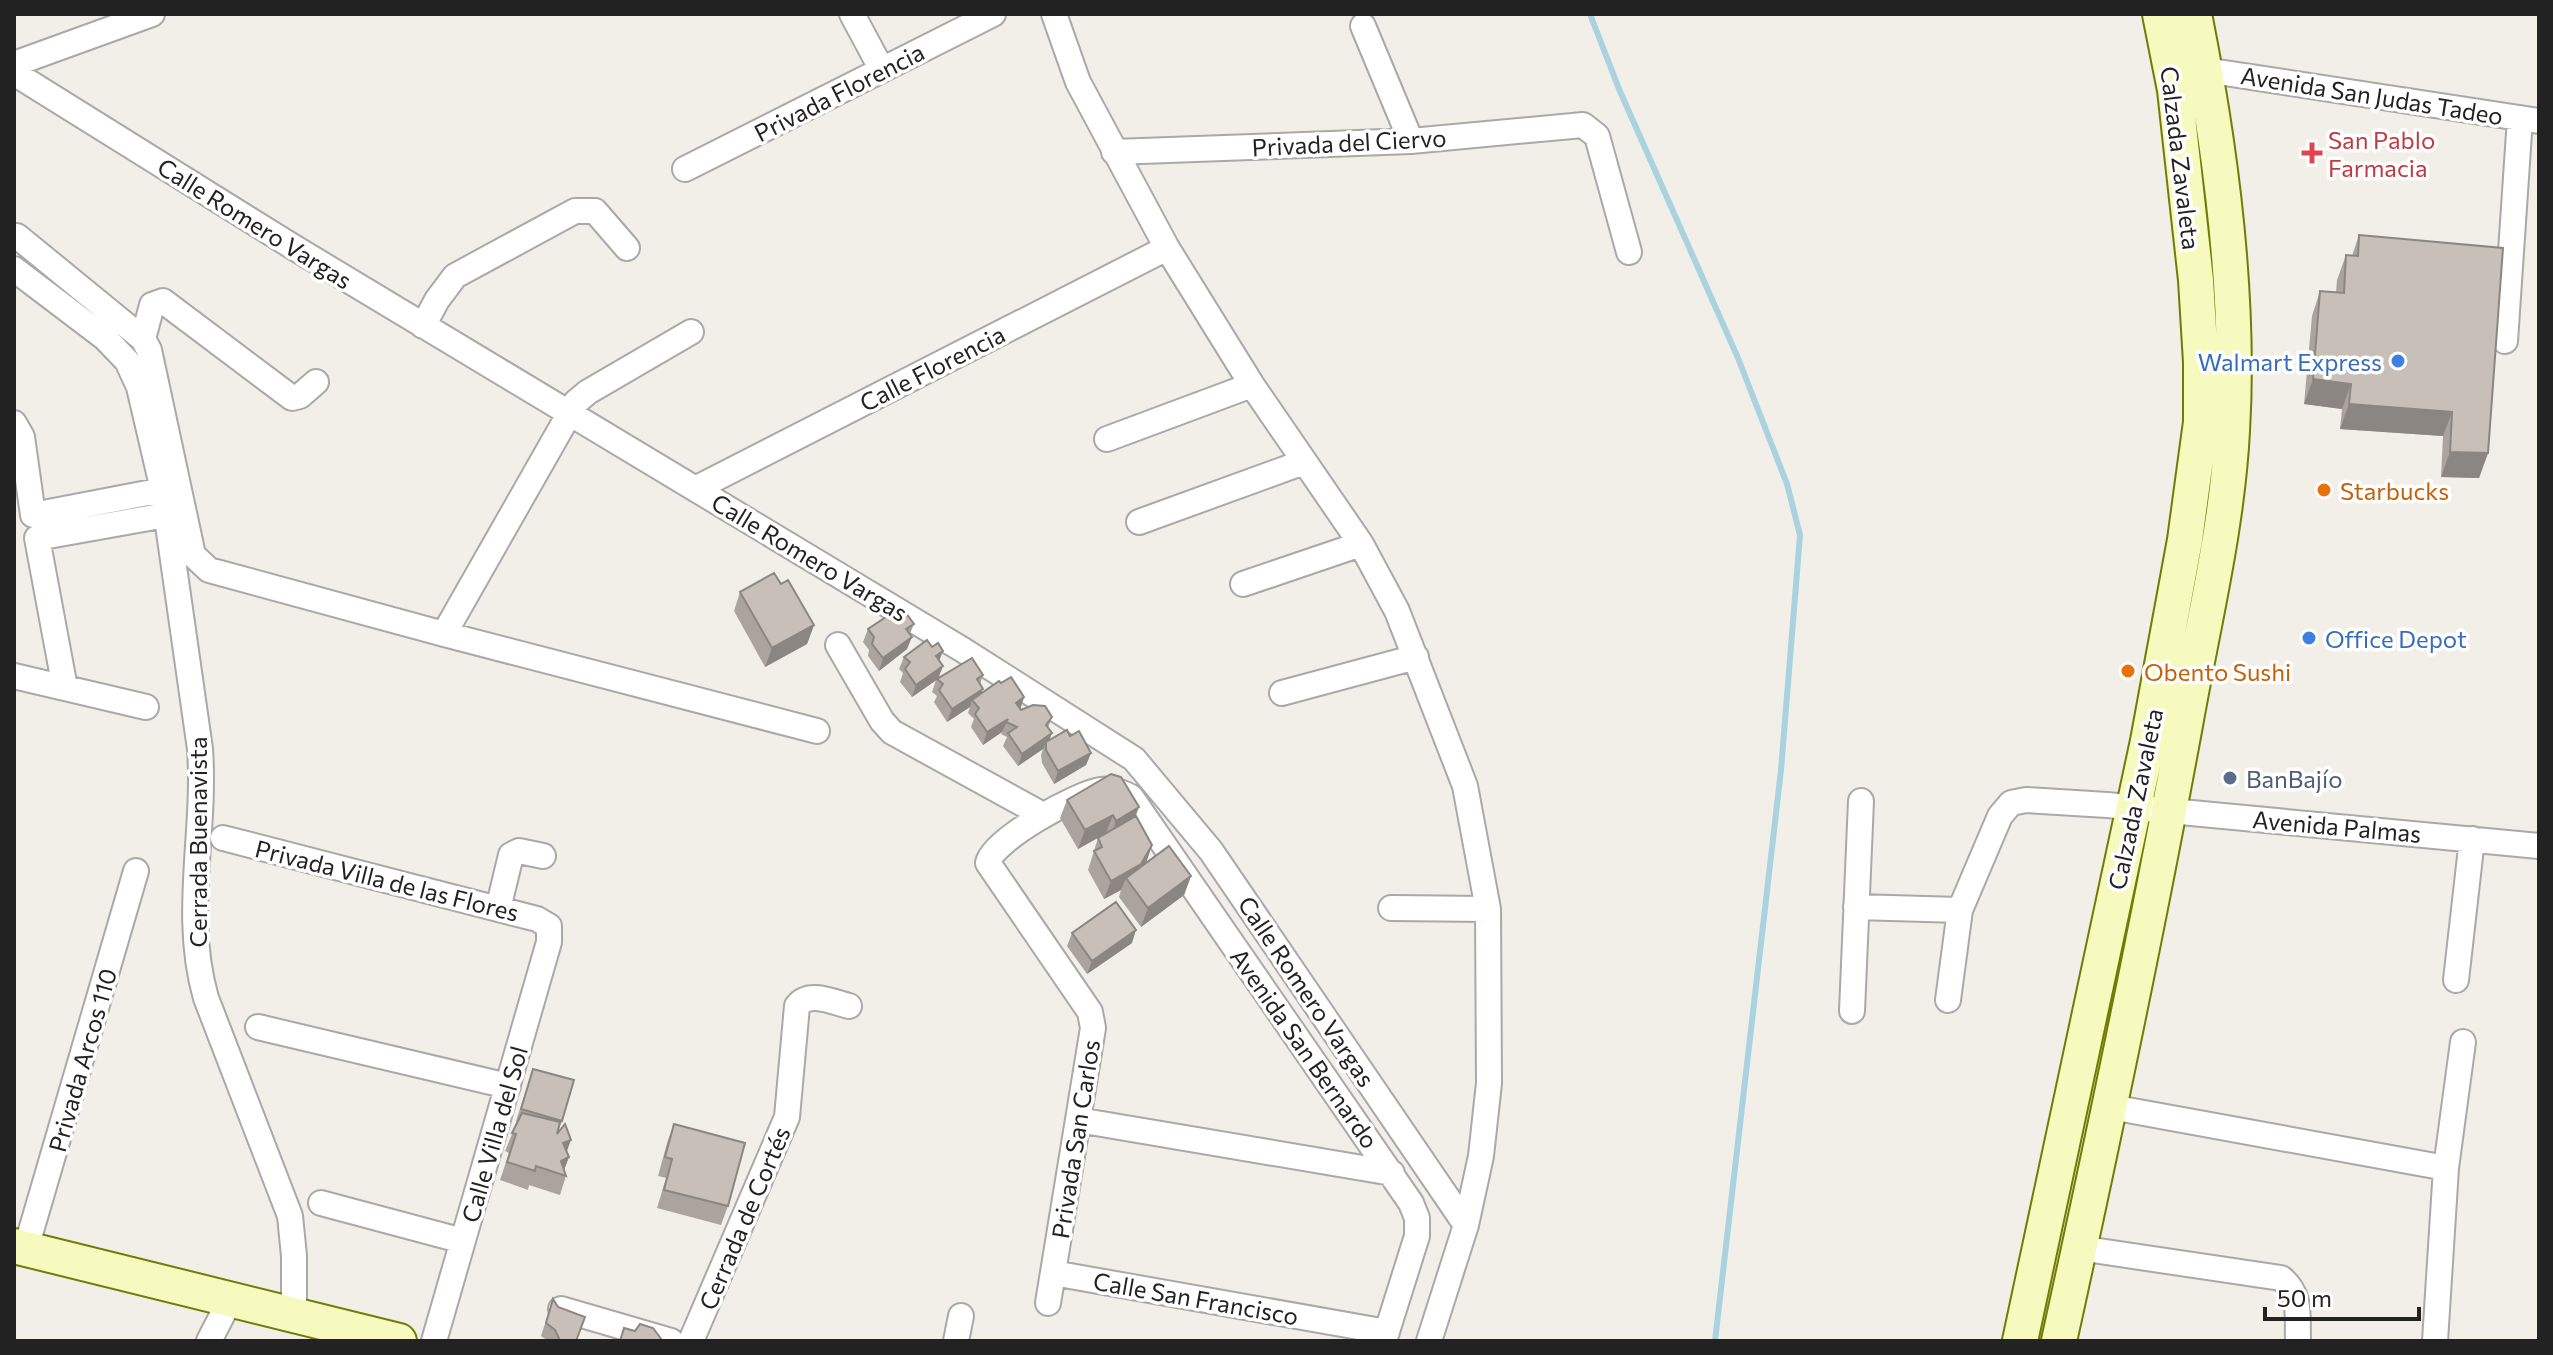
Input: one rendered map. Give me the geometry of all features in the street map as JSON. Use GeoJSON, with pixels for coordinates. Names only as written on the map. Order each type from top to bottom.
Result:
{"type":"FeatureCollection","features":[{"type":"Feature","properties":{"kind":"main road","name":"Calzada Zavaleta"},"geometry":{"type":"LineString","coordinates":[[2020,1341],[2134,807],[2173,608],[2201,422],[2196,280],[2175,90],[2160,14]]}},
{"type":"Feature","properties":{"kind":"main road","name":"Calzada Zavaleta"},"geometry":{"type":"LineString","coordinates":[[2059,1341],[2111,1107],[2169,810],[2216,558],[2232,429],[2233,361],[2227,238],[2205,70],[2194,14]]}},
{"type":"Feature","properties":{"kind":"main road"},"geometry":{"type":"LineString","coordinates":[[20,1247],[230,1300],[301,1325],[399,1341]]}},
{"type":"Feature","properties":{"kind":"street"},"geometry":{"type":"LineString","coordinates":[[14,64],[152,14]]}},
{"type":"Feature","properties":{"kind":"street"},"geometry":{"type":"LineString","coordinates":[[852,14],[882,70]]}},
{"type":"Feature","properties":{"kind":"street","name":"Privada Florencia"},"geometry":{"type":"LineString","coordinates":[[685,169],[993,14]]}},
{"type":"Feature","properties":{"kind":"street"},"geometry":{"type":"LineString","coordinates":[[1054,14],[1078,82],[1167,248],[1252,385],[1361,544],[1397,611],[1465,786],[1488,909],[1489,1083],[1481,1156],[1466,1225],[1429,1341]]}},
{"type":"Feature","properties":{"kind":"street"},"geometry":{"type":"LineString","coordinates":[[1363,26],[1411,141]]}},
{"type":"Feature","properties":{"kind":"street","name":"Avenida San Judas Tadeo"},"geometry":{"type":"LineString","coordinates":[[2205,70],[2530,120]]}},
{"type":"Feature","properties":{"kind":"street","name":"Calle Romero Vargas"},"geometry":{"type":"LineString","coordinates":[[14,73],[423,326],[963,650],[1134,759],[1211,851],[1466,1225]]}},
{"type":"Feature","properties":{"kind":"street"},"geometry":{"type":"LineString","coordinates":[[2505,341],[2530,120]]}},
{"type":"Feature","properties":{"kind":"street","name":"Privada del Ciervo"},"geometry":{"type":"LineString","coordinates":[[1114,152],[1411,141],[1583,125],[1597,136],[1629,252]]}},
{"type":"Feature","properties":{"kind":"street"},"geometry":{"type":"LineString","coordinates":[[423,326],[455,276],[575,211],[595,211],[627,248]]}},
{"type":"Feature","properties":{"kind":"street"},"geometry":{"type":"LineString","coordinates":[[17,236],[143,339],[149,350],[193,555],[209,570],[817,731]]}},
{"type":"Feature","properties":{"kind":"street","name":"Calle Florencia"},"geometry":{"type":"LineString","coordinates":[[697,488],[1167,248]]}},
{"type":"Feature","properties":{"kind":"street","name":"Cerrada Buenavista"},"geometry":{"type":"LineString","coordinates":[[14,269],[105,338],[127,361],[139,387],[165,502],[201,763],[194,915],[197,966],[206,998],[290,1216],[301,1325]]}},
{"type":"Feature","properties":{"kind":"street"},"geometry":{"type":"LineString","coordinates":[[143,339],[152,305],[163,301],[292,398],[300,396],[316,382]]}},
{"type":"Feature","properties":{"kind":"street"},"geometry":{"type":"LineString","coordinates":[[444,634],[576,402],[691,332]]}},
{"type":"Feature","properties":{"kind":"street"},"geometry":{"type":"LineString","coordinates":[[1107,439],[1252,385]]}},
{"type":"Feature","properties":{"kind":"street"},"geometry":{"type":"LineString","coordinates":[[14,423],[22,437],[33,515],[165,502]]}},
{"type":"Feature","properties":{"kind":"street"},"geometry":{"type":"LineString","coordinates":[[1139,522],[1304,462]]}},
{"type":"Feature","properties":{"kind":"street"},"geometry":{"type":"LineString","coordinates":[[65,688],[37,538],[165,502]]}},
{"type":"Feature","properties":{"kind":"street"},"geometry":{"type":"LineString","coordinates":[[1243,584],[1361,544]]}},
{"type":"Feature","properties":{"kind":"street"},"geometry":{"type":"LineString","coordinates":[[174,567],[199,563]]}},
{"type":"Feature","properties":{"kind":"street"},"geometry":{"type":"LineString","coordinates":[[838,645],[882,721],[892,732],[1043,815]]}},
{"type":"Feature","properties":{"kind":"street"},"geometry":{"type":"LineString","coordinates":[[1282,693],[1416,657]]}},
{"type":"Feature","properties":{"kind":"street"},"geometry":{"type":"LineString","coordinates":[[14,676],[146,707]]}},
{"type":"Feature","properties":{"kind":"street","name":"Avenida San Bernardo"},"geometry":{"type":"LineString","coordinates":[[1043,815],[1091,791],[1106,789],[1131,797],[1392,1173],[1417,1218],[1417,1236],[1386,1336]]}},
{"type":"Feature","properties":{"kind":"street","name":"Avenida Palmas"},"geometry":{"type":"LineString","coordinates":[[1960,910],[2000,816],[2011,803],[2026,800],[2169,810],[2539,846]]}},
{"type":"Feature","properties":{"kind":"street"},"geometry":{"type":"LineString","coordinates":[[1852,1011],[1861,801]]}},
{"type":"Feature","properties":{"kind":"street","name":"Privada San Carlos"},"geometry":{"type":"LineString","coordinates":[[1043,815],[995,849],[988,863],[1090,1012],[1093,1028],[1048,1303]]}},
{"type":"Feature","properties":{"kind":"street","name":"Privada Villa de las Flores"},"geometry":{"type":"LineString","coordinates":[[223,838],[537,919],[549,926]]}},
{"type":"Feature","properties":{"kind":"street"},"geometry":{"type":"LineString","coordinates":[[2456,980],[2472,839]]}},
{"type":"Feature","properties":{"kind":"street"},"geometry":{"type":"LineString","coordinates":[[498,909],[511,855],[519,851],[543,856]]}},
{"type":"Feature","properties":{"kind":"street","name":"Privada Arcos 110"},"geometry":{"type":"LineString","coordinates":[[20,1247],[136,871]]}},
{"type":"Feature","properties":{"kind":"street"},"geometry":{"type":"LineString","coordinates":[[1856,907],[1960,910],[1948,1000]]}},
{"type":"Feature","properties":{"kind":"street"},"geometry":{"type":"LineString","coordinates":[[1391,908],[1488,909]]}},
{"type":"Feature","properties":{"kind":"street","name":"Calle Villa del Sol"},"geometry":{"type":"LineString","coordinates":[[434,1341],[549,942],[549,926]]}},
{"type":"Feature","properties":{"kind":"street","name":"Cerrada de Cortés"},"geometry":{"type":"LineString","coordinates":[[691,1341],[787,1117],[797,1006],[803,999],[811,997],[849,1006]]}},
{"type":"Feature","properties":{"kind":"street"},"geometry":{"type":"LineString","coordinates":[[258,1027],[508,1086]]}},
{"type":"Feature","properties":{"kind":"street"},"geometry":{"type":"LineString","coordinates":[[2435,1341],[2446,1168],[2463,1042]]}},
{"type":"Feature","properties":{"kind":"street"},"geometry":{"type":"LineString","coordinates":[[2111,1107],[2446,1168]]}},
{"type":"Feature","properties":{"kind":"street"},"geometry":{"type":"LineString","coordinates":[[1078,1120],[1392,1173]]}},
{"type":"Feature","properties":{"kind":"street"},"geometry":{"type":"LineString","coordinates":[[321,1203],[463,1241]]}},
{"type":"Feature","properties":{"kind":"street"},"geometry":{"type":"LineString","coordinates":[[2079,1248],[2281,1278],[2292,1287],[2298,1341]]}},
{"type":"Feature","properties":{"kind":"street","name":"Calle San Francisco"},"geometry":{"type":"LineString","coordinates":[[1053,1273],[1386,1336]]}},
{"type":"Feature","properties":{"kind":"street"},"geometry":{"type":"LineString","coordinates":[[209,1341],[230,1300]]}},
{"type":"Feature","properties":{"kind":"street"},"geometry":{"type":"LineString","coordinates":[[561,1309],[671,1341]]}},
{"type":"Feature","properties":{"kind":"street"},"geometry":{"type":"LineString","coordinates":[[956,1341],[961,1316]]}},
{"type":"Feature","properties":{"kind":"building","name":"Walmart Express"},"geometry":{"type":"Polygon","coordinates":[[[2359,235],[2503,248],[2488,453],[2450,452],[2452,412],[2349,404],[2351,384],[2313,379],[2320,291],[2344,293],[2346,255],[2358,256],[2359,235]]]}},
{"type":"Feature","properties":{"kind":"building"},"geometry":{"type":"Polygon","coordinates":[[[774,573],[781,584],[788,580],[814,625],[772,648],[740,592],[774,573]]]}},
{"type":"Feature","properties":{"kind":"building"},"geometry":{"type":"Polygon","coordinates":[[[895,611],[899,614],[905,612],[914,624],[906,629],[912,637],[883,658],[872,644],[874,637],[868,629],[895,611]]]}},
{"type":"Feature","properties":{"kind":"building"},"geometry":{"type":"Polygon","coordinates":[[[927,640],[932,647],[938,643],[943,651],[936,656],[943,666],[916,685],[905,669],[910,662],[904,657],[927,640]]]}},
{"type":"Feature","properties":{"kind":"building"},"geometry":{"type":"Polygon","coordinates":[[[972,658],[983,675],[977,679],[983,689],[952,709],[939,690],[943,684],[937,679],[972,658]]]}},
{"type":"Feature","properties":{"kind":"building"},"geometry":{"type":"Polygon","coordinates":[[[1011,677],[1024,697],[1016,703],[1021,710],[1033,705],[1045,706],[1052,717],[1046,725],[1052,733],[1022,754],[1008,733],[1017,727],[1006,722],[1008,719],[987,732],[975,714],[979,708],[972,700],[999,681],[1001,683],[1011,677]]]}},
{"type":"Feature","properties":{"kind":"building"},"geometry":{"type":"Polygon","coordinates":[[[1067,730],[1070,736],[1079,731],[1091,753],[1058,771],[1046,750],[1046,742],[1067,730]]]}},
{"type":"Feature","properties":{"kind":"building"},"geometry":{"type":"Polygon","coordinates":[[[1111,774],[1121,777],[1139,807],[1116,821],[1113,815],[1085,830],[1067,800],[1111,774]]]}},
{"type":"Feature","properties":{"kind":"building"},"geometry":{"type":"Polygon","coordinates":[[[1136,816],[1152,845],[1141,864],[1111,881],[1094,851],[1102,847],[1098,838],[1136,816]]]}},
{"type":"Feature","properties":{"kind":"building"},"geometry":{"type":"Polygon","coordinates":[[[1169,846],[1191,876],[1148,908],[1126,878],[1169,846]]]}},
{"type":"Feature","properties":{"kind":"building"},"geometry":{"type":"Polygon","coordinates":[[[1116,902],[1136,930],[1092,961],[1072,933],[1116,902]]]}},
{"type":"Feature","properties":{"kind":"building"},"geometry":{"type":"Polygon","coordinates":[[[533,1069],[574,1080],[562,1121],[521,1109],[533,1069]]]}},
{"type":"Feature","properties":{"kind":"building"},"geometry":{"type":"Polygon","coordinates":[[[522,1113],[560,1122],[557,1134],[565,1124],[571,1140],[563,1143],[569,1157],[561,1161],[566,1176],[536,1166],[535,1171],[507,1162],[516,1134],[512,1133],[522,1113]]]}},
{"type":"Feature","properties":{"kind":"building"},"geometry":{"type":"Polygon","coordinates":[[[674,1124],[745,1143],[728,1206],[664,1190],[672,1159],[665,1157],[674,1124]]]}},
{"type":"Feature","properties":{"kind":"building"},"geometry":{"type":"Polygon","coordinates":[[[553,1299],[558,1307],[585,1317],[576,1341],[558,1341],[555,1330],[546,1323],[553,1299]]]}},
{"type":"Feature","properties":{"kind":"building"},"geometry":{"type":"Polygon","coordinates":[[[640,1324],[653,1328],[662,1341],[620,1341],[624,1328],[635,1331],[640,1324]]]}},
{"type":"Feature","properties":{"kind":"waterway"},"geometry":{"type":"LineString","coordinates":[[1590,14],[1619,89],[1738,358],[1787,484],[1800,535],[1781,770],[1715,1341]]}},
{"type":"Feature","properties":{"kind":"place","name":"San Pablo Farmacia"},"geometry":{"type":"Point","coordinates":[2312,153]}},
{"type":"Feature","properties":{"kind":"place","name":"Walmart Express"},"geometry":{"type":"Point","coordinates":[2398,361]}},
{"type":"Feature","properties":{"kind":"place","name":"Starbucks"},"geometry":{"type":"Point","coordinates":[2324,490]}},
{"type":"Feature","properties":{"kind":"place","name":"Office Depot"},"geometry":{"type":"Point","coordinates":[2309,638]}},
{"type":"Feature","properties":{"kind":"place","name":"Obento Sushi"},"geometry":{"type":"Point","coordinates":[2128,671]}},
{"type":"Feature","properties":{"kind":"place","name":"BanBajío"},"geometry":{"type":"Point","coordinates":[2230,778]}}]}
